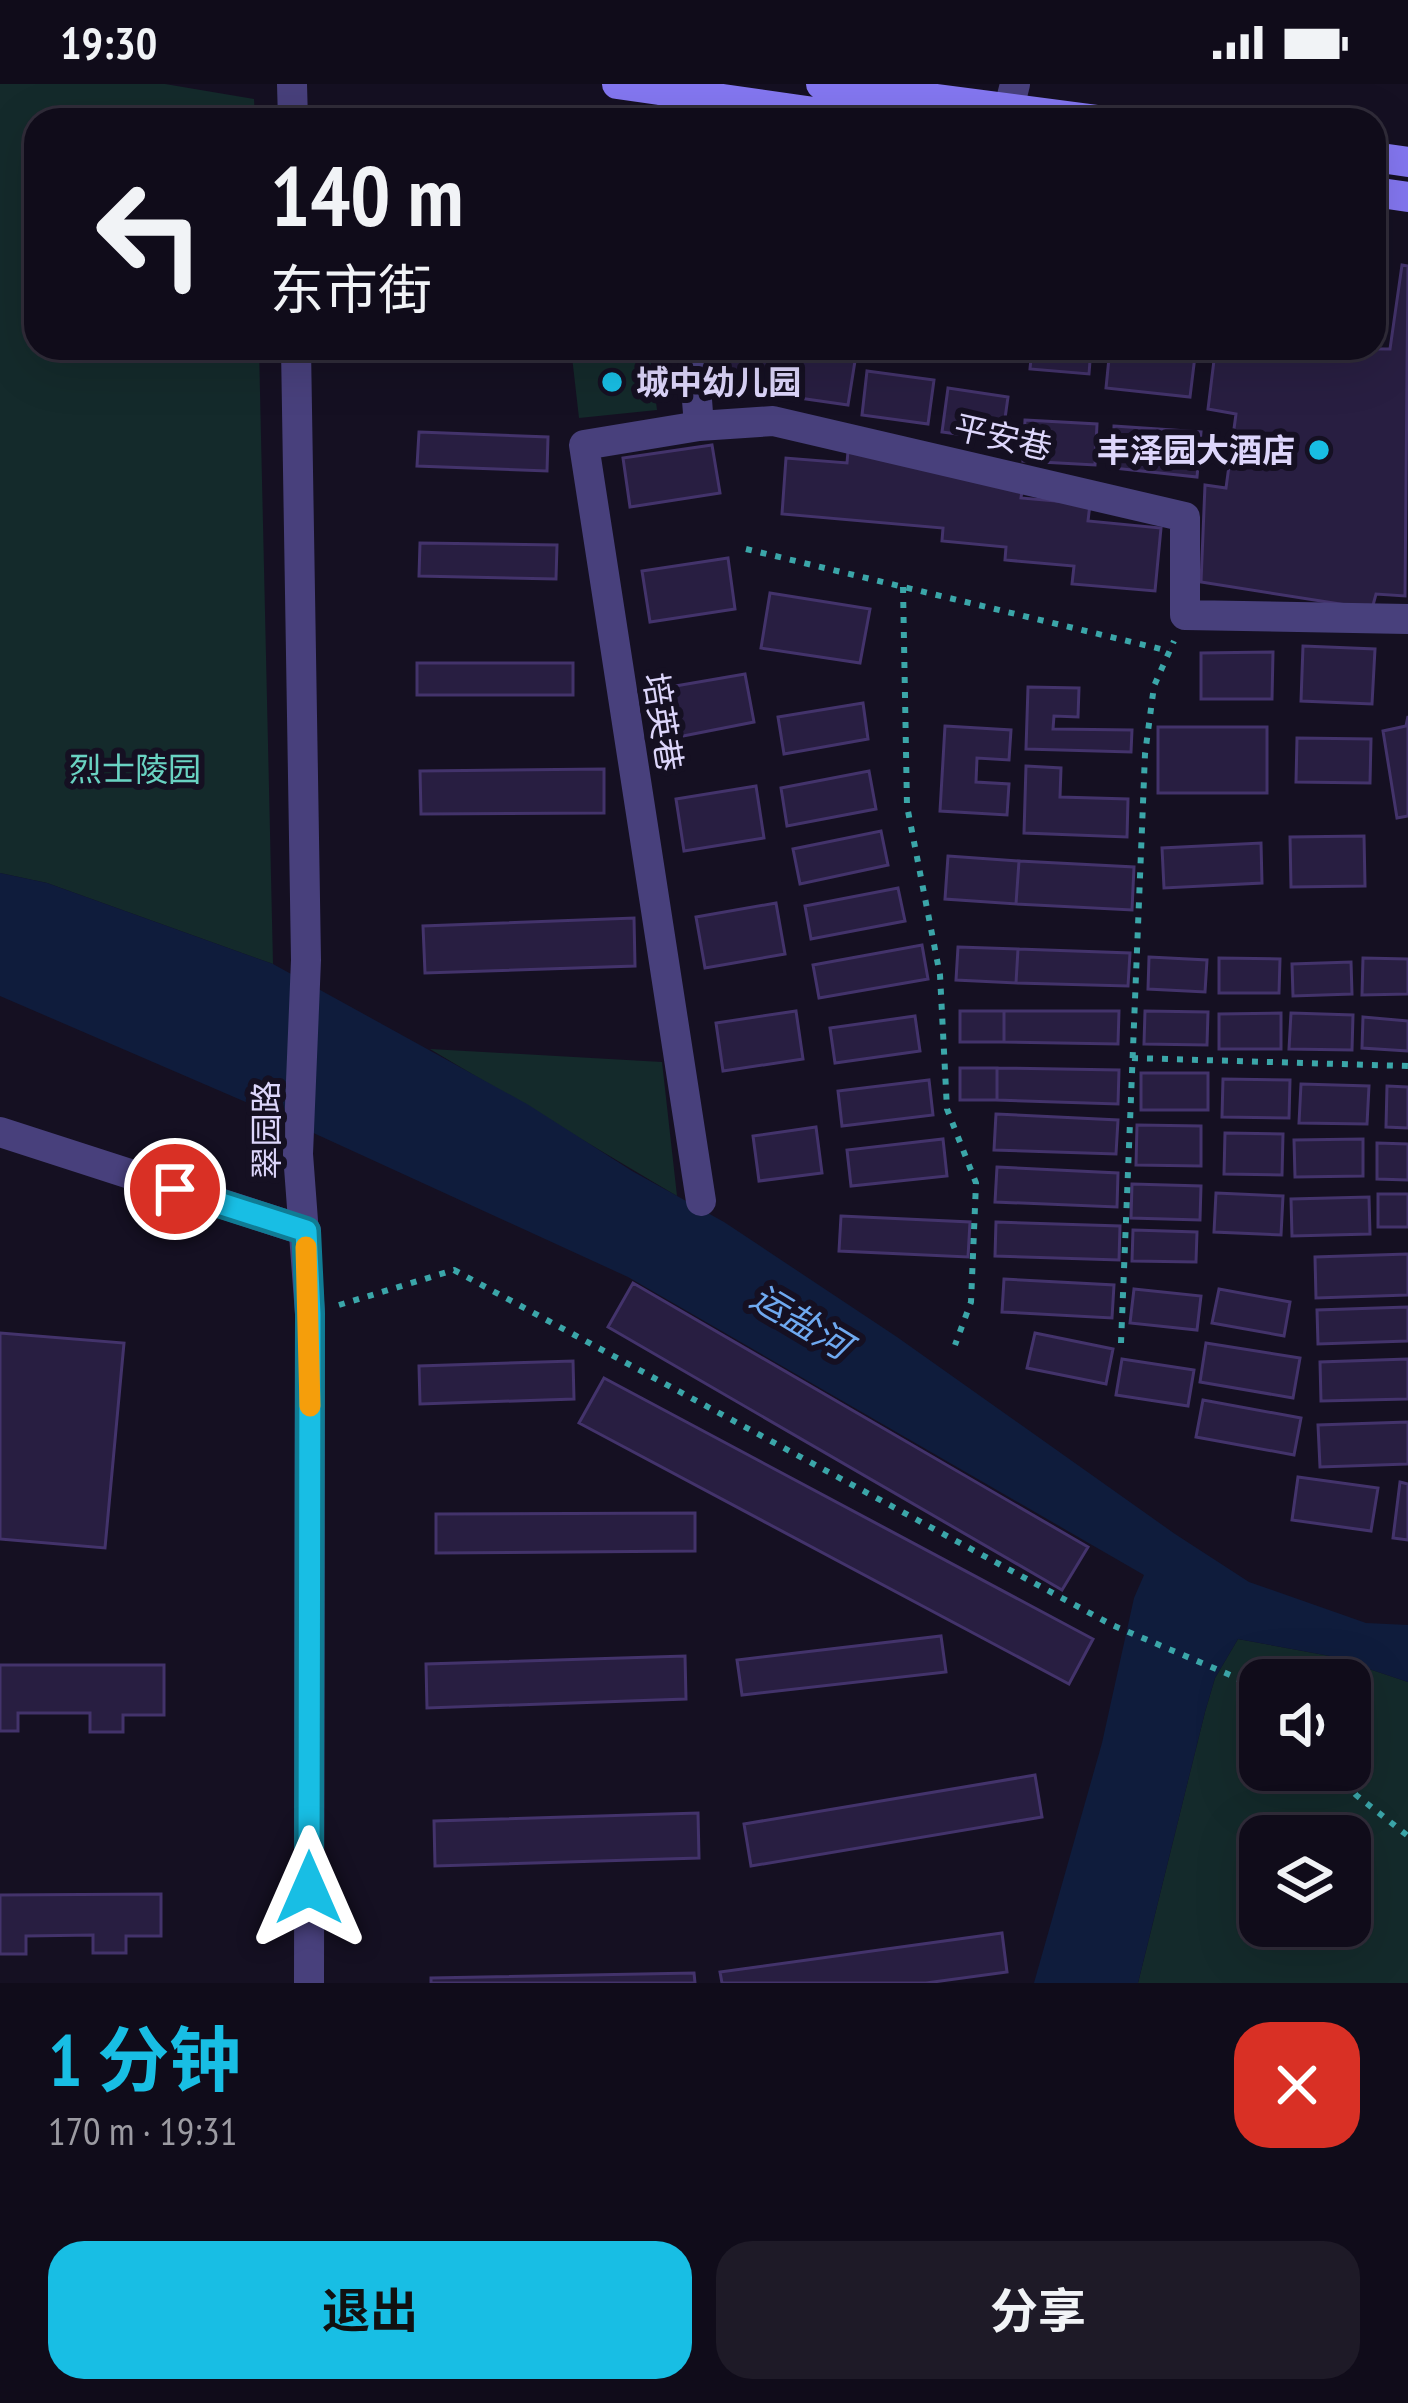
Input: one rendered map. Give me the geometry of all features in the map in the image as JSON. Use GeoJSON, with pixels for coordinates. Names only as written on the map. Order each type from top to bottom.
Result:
{"type":"FeatureCollection","features":[{"type":"Feature","properties":{"kind":"main road"},"geometry":{"type":"LineString","coordinates":[[617,84],[672,98],[762,108]]}},
{"type":"Feature","properties":{"kind":"main road"},"geometry":{"type":"LineString","coordinates":[[821,84],[1012,96],[1055,108]]}},
{"type":"Feature","properties":{"kind":"street","name":"翠园路"},"geometry":{"type":"LineString","coordinates":[[296,360],[306,961],[298,1154],[310,1314],[309,1983]]}},
{"type":"Feature","properties":{"kind":"street"},"geometry":{"type":"LineString","coordinates":[[693,360],[699,426]]}},
{"type":"Feature","properties":{"kind":"street","name":"平安巷"},"geometry":{"type":"LineString","coordinates":[[699,426],[773,421],[1185,517],[1185,615]]}},
{"type":"Feature","properties":{"kind":"street","name":"培英巷"},"geometry":{"type":"LineString","coordinates":[[699,426],[584,445],[701,1202]]}},
{"type":"Feature","properties":{"kind":"street"},"geometry":{"type":"LineString","coordinates":[[1185,615],[1408,619]]}},
{"type":"Feature","properties":{"kind":"street"},"geometry":{"type":"LineString","coordinates":[[0,1132],[306,1231]]}},
{"type":"Feature","properties":{"kind":"path"},"geometry":{"type":"LineString","coordinates":[[746,549],[1169,651]]}},
{"type":"Feature","properties":{"kind":"path"},"geometry":{"type":"LineString","coordinates":[[903,587],[907,806],[940,975],[947,1109],[976,1183],[971,1302],[956,1345]]}},
{"type":"Feature","properties":{"kind":"path"},"geometry":{"type":"LineString","coordinates":[[1120,1342],[1145,754],[1154,686],[1185,615]]}},
{"type":"Feature","properties":{"kind":"path"},"geometry":{"type":"LineString","coordinates":[[1132,1058],[1408,1066]]}},
{"type":"Feature","properties":{"kind":"path"},"geometry":{"type":"LineString","coordinates":[[310,1314],[454,1270],[1112,1625],[1239,1679]]}},
{"type":"Feature","properties":{"kind":"path"},"geometry":{"type":"LineString","coordinates":[[1353,1791],[1408,1836]]}},
{"type":"Feature","properties":{"kind":"green space","name":"烈士陵园"},"geometry":{"type":"Polygon","coordinates":[[[0,84],[165,84],[254,99],[254,108],[24,108],[24,360],[259,360],[273,964],[47,883],[0,873],[0,84]]]}},
{"type":"Feature","properties":{"kind":"green space"},"geometry":{"type":"Polygon","coordinates":[[[572,360],[651,360],[657,410],[579,418],[572,360]]]}},
{"type":"Feature","properties":{"kind":"green space"},"geometry":{"type":"Polygon","coordinates":[[[430,1049],[662,1062],[677,1196],[430,1049]]]}},
{"type":"Feature","properties":{"kind":"green space"},"geometry":{"type":"Polygon","coordinates":[[[1238,1639],[1339,1659],[1239,1659],[1239,1791],[1371,1791],[1371,1670],[1408,1682],[1408,1983],[1138,1983],[1215,1678],[1238,1639]]]}},
{"type":"Feature","properties":{"kind":"water","name":"运盐河"},"geometry":{"type":"Polygon","coordinates":[[[0,873],[47,883],[273,964],[527,1104],[724,1222],[1249,1582],[1366,1623],[1408,1625],[1408,1682],[1371,1670],[1371,1659],[1339,1659],[1238,1639],[1215,1678],[1205,1712],[1138,1983],[1034,1983],[1102,1743],[1134,1598],[1144,1575],[628,1277],[248,1103],[0,996],[0,873]]]}},
{"type":"Feature","properties":{"kind":"building","name":"丰泽园大酒店"},"geometry":{"type":"Polygon","coordinates":[[[1402,265],[1408,266],[1405,596],[1376,594],[1372,609],[1201,582],[1205,485],[1226,488],[1236,414],[1208,409],[1214,360],[1386,360],[1386,349],[1390,349],[1402,265]]]}},
{"type":"Feature","properties":{"kind":"building"},"geometry":{"type":"Polygon","coordinates":[[[722,360],[778,360],[777,382],[721,379],[722,360]]]}},
{"type":"Feature","properties":{"kind":"building"},"geometry":{"type":"Polygon","coordinates":[[[791,360],[855,361],[848,405],[785,396],[791,360]]]}},
{"type":"Feature","properties":{"kind":"building"},"geometry":{"type":"Polygon","coordinates":[[[1031,360],[1090,360],[1089,374],[1030,369],[1031,360]]]}},
{"type":"Feature","properties":{"kind":"building"},"geometry":{"type":"Polygon","coordinates":[[[1109,360],[1195,360],[1190,397],[1106,388],[1109,360]]]}},
{"type":"Feature","properties":{"kind":"building"},"geometry":{"type":"Polygon","coordinates":[[[867,371],[934,380],[928,424],[862,415],[867,371]]]}},
{"type":"Feature","properties":{"kind":"building"},"geometry":{"type":"Polygon","coordinates":[[[948,388],[1008,397],[1002,440],[942,432],[948,388]]]}},
{"type":"Feature","properties":{"kind":"building"},"geometry":{"type":"Polygon","coordinates":[[[1025,420],[1097,424],[1095,465],[1023,461],[1025,420]]]}},
{"type":"Feature","properties":{"kind":"building"},"geometry":{"type":"Polygon","coordinates":[[[1114,426],[1201,432],[1197,477],[1113,468],[1114,426]]]}},
{"type":"Feature","properties":{"kind":"building"},"geometry":{"type":"Polygon","coordinates":[[[419,432],[548,437],[547,471],[417,466],[419,432]]]}},
{"type":"Feature","properties":{"kind":"building"},"geometry":{"type":"Polygon","coordinates":[[[712,445],[720,493],[630,507],[623,458],[712,445]]]}},
{"type":"Feature","properties":{"kind":"building"},"geometry":{"type":"Polygon","coordinates":[[[848,451],[1023,483],[1021,498],[1090,504],[1088,521],[1161,528],[1155,591],[1072,584],[1074,566],[1005,560],[1006,547],[942,541],[943,528],[782,514],[786,458],[847,463],[848,451]]]}},
{"type":"Feature","properties":{"kind":"building"},"geometry":{"type":"Polygon","coordinates":[[[420,543],[557,545],[556,579],[419,576],[420,543]]]}},
{"type":"Feature","properties":{"kind":"building"},"geometry":{"type":"Polygon","coordinates":[[[728,558],[735,609],[650,622],[642,571],[728,558]]]}},
{"type":"Feature","properties":{"kind":"building"},"geometry":{"type":"Polygon","coordinates":[[[770,593],[870,609],[860,663],[761,648],[770,593]]]}},
{"type":"Feature","properties":{"kind":"building"},"geometry":{"type":"Polygon","coordinates":[[[1303,646],[1375,649],[1372,704],[1301,701],[1303,646]]]}},
{"type":"Feature","properties":{"kind":"building"},"geometry":{"type":"Polygon","coordinates":[[[1273,652],[1272,699],[1201,699],[1201,653],[1273,652]]]}},
{"type":"Feature","properties":{"kind":"building"},"geometry":{"type":"Polygon","coordinates":[[[417,663],[573,663],[573,695],[417,695],[417,663]]]}},
{"type":"Feature","properties":{"kind":"building"},"geometry":{"type":"Polygon","coordinates":[[[745,674],[754,722],[668,739],[658,689],[745,674]]]}},
{"type":"Feature","properties":{"kind":"building"},"geometry":{"type":"Polygon","coordinates":[[[1028,687],[1079,688],[1078,717],[1054,716],[1053,729],[1132,730],[1131,752],[1026,749],[1028,687]]]}},
{"type":"Feature","properties":{"kind":"building"},"geometry":{"type":"Polygon","coordinates":[[[863,703],[868,739],[784,754],[778,717],[863,703]]]}},
{"type":"Feature","properties":{"kind":"building"},"geometry":{"type":"Polygon","coordinates":[[[1408,716],[1408,816],[1397,818],[1383,731],[1406,726],[1408,716]]]}},
{"type":"Feature","properties":{"kind":"building"},"geometry":{"type":"Polygon","coordinates":[[[945,726],[1011,730],[1009,760],[977,758],[976,782],[1009,784],[1007,815],[940,811],[945,726]]]}},
{"type":"Feature","properties":{"kind":"building"},"geometry":{"type":"Polygon","coordinates":[[[1158,727],[1267,727],[1267,793],[1158,793],[1158,727]]]}},
{"type":"Feature","properties":{"kind":"building"},"geometry":{"type":"Polygon","coordinates":[[[1297,738],[1371,739],[1370,783],[1296,782],[1297,738]]]}},
{"type":"Feature","properties":{"kind":"building"},"geometry":{"type":"Polygon","coordinates":[[[1026,766],[1061,768],[1060,797],[1128,799],[1127,837],[1024,833],[1026,766]]]}},
{"type":"Feature","properties":{"kind":"building"},"geometry":{"type":"Polygon","coordinates":[[[604,769],[604,813],[421,814],[420,771],[604,769]]]}},
{"type":"Feature","properties":{"kind":"building"},"geometry":{"type":"Polygon","coordinates":[[[869,771],[876,809],[787,826],[781,788],[869,771]]]}},
{"type":"Feature","properties":{"kind":"building"},"geometry":{"type":"Polygon","coordinates":[[[756,786],[764,838],[684,851],[676,799],[756,786]]]}},
{"type":"Feature","properties":{"kind":"building"},"geometry":{"type":"Polygon","coordinates":[[[881,831],[888,865],[800,884],[793,849],[881,831]]]}},
{"type":"Feature","properties":{"kind":"building"},"geometry":{"type":"Polygon","coordinates":[[[1364,836],[1365,886],[1291,887],[1290,837],[1364,836]]]}},
{"type":"Feature","properties":{"kind":"building"},"geometry":{"type":"Polygon","coordinates":[[[1261,843],[1262,883],[1164,888],[1162,848],[1261,843]]]}},
{"type":"Feature","properties":{"kind":"building"},"geometry":{"type":"Polygon","coordinates":[[[948,856],[1019,861],[1016,904],[945,899],[948,856]]]}},
{"type":"Feature","properties":{"kind":"building"},"geometry":{"type":"Polygon","coordinates":[[[1019,861],[1134,867],[1132,910],[1016,904],[1019,861]]]}},
{"type":"Feature","properties":{"kind":"building"},"geometry":{"type":"Polygon","coordinates":[[[898,888],[905,921],[811,939],[805,906],[898,888]]]}},
{"type":"Feature","properties":{"kind":"building"},"geometry":{"type":"Polygon","coordinates":[[[776,903],[785,954],[705,968],[696,917],[776,903]]]}},
{"type":"Feature","properties":{"kind":"building"},"geometry":{"type":"Polygon","coordinates":[[[634,918],[635,966],[425,973],[423,926],[634,918]]]}},
{"type":"Feature","properties":{"kind":"building"},"geometry":{"type":"Polygon","coordinates":[[[922,945],[928,979],[819,998],[813,965],[922,945]]]}},
{"type":"Feature","properties":{"kind":"building"},"geometry":{"type":"Polygon","coordinates":[[[958,947],[1018,949],[1016,983],[956,980],[958,947]]]}},
{"type":"Feature","properties":{"kind":"building"},"geometry":{"type":"Polygon","coordinates":[[[1018,949],[1130,953],[1128,986],[1016,983],[1018,949]]]}},
{"type":"Feature","properties":{"kind":"building"},"geometry":{"type":"Polygon","coordinates":[[[1149,957],[1207,960],[1205,992],[1148,989],[1149,957]]]}},
{"type":"Feature","properties":{"kind":"building"},"geometry":{"type":"Polygon","coordinates":[[[1219,958],[1280,959],[1279,993],[1219,993],[1219,958]]]}},
{"type":"Feature","properties":{"kind":"building"},"geometry":{"type":"Polygon","coordinates":[[[1363,958],[1408,959],[1408,994],[1362,995],[1363,958]]]}},
{"type":"Feature","properties":{"kind":"building"},"geometry":{"type":"Polygon","coordinates":[[[1351,962],[1352,994],[1293,996],[1292,964],[1351,962]]]}},
{"type":"Feature","properties":{"kind":"building"},"geometry":{"type":"Polygon","coordinates":[[[796,1011],[803,1059],[723,1071],[716,1023],[796,1011]]]}},
{"type":"Feature","properties":{"kind":"building"},"geometry":{"type":"Polygon","coordinates":[[[960,1011],[1004,1011],[1004,1042],[960,1042],[960,1011]]]}},
{"type":"Feature","properties":{"kind":"building"},"geometry":{"type":"Polygon","coordinates":[[[1004,1011],[1119,1011],[1118,1044],[1004,1042],[1004,1011]]]}},
{"type":"Feature","properties":{"kind":"building"},"geometry":{"type":"Polygon","coordinates":[[[1145,1011],[1208,1012],[1207,1045],[1144,1044],[1145,1011]]]}},
{"type":"Feature","properties":{"kind":"building"},"geometry":{"type":"Polygon","coordinates":[[[1281,1013],[1281,1049],[1219,1049],[1219,1014],[1281,1013]]]}},
{"type":"Feature","properties":{"kind":"building"},"geometry":{"type":"Polygon","coordinates":[[[1291,1013],[1353,1015],[1352,1050],[1289,1049],[1291,1013]]]}},
{"type":"Feature","properties":{"kind":"building"},"geometry":{"type":"Polygon","coordinates":[[[915,1016],[920,1051],[835,1063],[830,1028],[915,1016]]]}},
{"type":"Feature","properties":{"kind":"building"},"geometry":{"type":"Polygon","coordinates":[[[1363,1017],[1408,1021],[1408,1051],[1362,1048],[1363,1017]]]}},
{"type":"Feature","properties":{"kind":"building"},"geometry":{"type":"Polygon","coordinates":[[[960,1068],[997,1068],[997,1100],[960,1100],[960,1068]]]}},
{"type":"Feature","properties":{"kind":"building"},"geometry":{"type":"Polygon","coordinates":[[[997,1068],[1119,1070],[1118,1104],[997,1100],[997,1068]]]}},
{"type":"Feature","properties":{"kind":"building"},"geometry":{"type":"Polygon","coordinates":[[[1141,1073],[1208,1073],[1208,1110],[1141,1110],[1141,1073]]]}},
{"type":"Feature","properties":{"kind":"building"},"geometry":{"type":"Polygon","coordinates":[[[1223,1079],[1290,1080],[1289,1118],[1222,1117],[1223,1079]]]}},
{"type":"Feature","properties":{"kind":"building"},"geometry":{"type":"Polygon","coordinates":[[[929,1080],[933,1115],[842,1126],[838,1091],[929,1080]]]}},
{"type":"Feature","properties":{"kind":"building"},"geometry":{"type":"Polygon","coordinates":[[[1301,1084],[1369,1086],[1367,1124],[1299,1123],[1301,1084]]]}},
{"type":"Feature","properties":{"kind":"building"},"geometry":{"type":"Polygon","coordinates":[[[1387,1086],[1408,1087],[1408,1128],[1386,1127],[1387,1086]]]}},
{"type":"Feature","properties":{"kind":"building"},"geometry":{"type":"Polygon","coordinates":[[[996,1114],[1118,1120],[1116,1154],[994,1150],[996,1114]]]}},
{"type":"Feature","properties":{"kind":"building"},"geometry":{"type":"Polygon","coordinates":[[[1137,1125],[1201,1126],[1201,1166],[1136,1165],[1137,1125]]]}},
{"type":"Feature","properties":{"kind":"building"},"geometry":{"type":"Polygon","coordinates":[[[816,1127],[822,1173],[759,1181],[753,1136],[816,1127]]]}},
{"type":"Feature","properties":{"kind":"building"},"geometry":{"type":"Polygon","coordinates":[[[1225,1133],[1283,1134],[1282,1175],[1224,1174],[1225,1133]]]}},
{"type":"Feature","properties":{"kind":"building"},"geometry":{"type":"Polygon","coordinates":[[[943,1139],[947,1176],[851,1186],[847,1150],[943,1139]]]}},
{"type":"Feature","properties":{"kind":"building"},"geometry":{"type":"Polygon","coordinates":[[[1363,1139],[1363,1176],[1295,1177],[1294,1140],[1363,1139]]]}},
{"type":"Feature","properties":{"kind":"building"},"geometry":{"type":"Polygon","coordinates":[[[1377,1143],[1408,1144],[1408,1180],[1377,1179],[1377,1143]]]}},
{"type":"Feature","properties":{"kind":"building"},"geometry":{"type":"Polygon","coordinates":[[[997,1167],[1118,1173],[1117,1207],[995,1202],[997,1167]]]}},
{"type":"Feature","properties":{"kind":"building"},"geometry":{"type":"Polygon","coordinates":[[[1132,1184],[1201,1186],[1200,1220],[1131,1218],[1132,1184]]]}},
{"type":"Feature","properties":{"kind":"building"},"geometry":{"type":"Polygon","coordinates":[[[1216,1193],[1283,1196],[1281,1235],[1214,1232],[1216,1193]]]}},
{"type":"Feature","properties":{"kind":"building"},"geometry":{"type":"Polygon","coordinates":[[[1378,1194],[1408,1194],[1408,1227],[1378,1227],[1378,1194]]]}},
{"type":"Feature","properties":{"kind":"building"},"geometry":{"type":"Polygon","coordinates":[[[1369,1197],[1370,1234],[1292,1236],[1291,1199],[1369,1197]]]}},
{"type":"Feature","properties":{"kind":"building"},"geometry":{"type":"Polygon","coordinates":[[[841,1216],[970,1222],[968,1257],[839,1251],[841,1216]]]}},
{"type":"Feature","properties":{"kind":"building"},"geometry":{"type":"Polygon","coordinates":[[[996,1222],[1120,1226],[1119,1260],[995,1256],[996,1222]]]}},
{"type":"Feature","properties":{"kind":"building"},"geometry":{"type":"Polygon","coordinates":[[[1133,1230],[1197,1232],[1196,1262],[1132,1261],[1133,1230]]]}},
{"type":"Feature","properties":{"kind":"building"},"geometry":{"type":"Polygon","coordinates":[[[1408,1254],[1408,1295],[1316,1298],[1315,1257],[1408,1254]]]}},
{"type":"Feature","properties":{"kind":"building"},"geometry":{"type":"Polygon","coordinates":[[[1004,1279],[1114,1285],[1112,1318],[1002,1312],[1004,1279]]]}},
{"type":"Feature","properties":{"kind":"building"},"geometry":{"type":"Polygon","coordinates":[[[633,1283],[1088,1547],[1062,1590],[608,1327],[633,1283]]]}},
{"type":"Feature","properties":{"kind":"building"},"geometry":{"type":"Polygon","coordinates":[[[1134,1289],[1201,1296],[1197,1330],[1130,1323],[1134,1289]]]}},
{"type":"Feature","properties":{"kind":"building"},"geometry":{"type":"Polygon","coordinates":[[[1219,1289],[1290,1302],[1284,1336],[1212,1323],[1219,1289]]]}},
{"type":"Feature","properties":{"kind":"building"},"geometry":{"type":"Polygon","coordinates":[[[1408,1307],[1408,1341],[1318,1344],[1317,1310],[1408,1307]]]}},
{"type":"Feature","properties":{"kind":"building"},"geometry":{"type":"Polygon","coordinates":[[[0,1333],[124,1343],[105,1548],[0,1539],[0,1333]]]}},
{"type":"Feature","properties":{"kind":"building"},"geometry":{"type":"Polygon","coordinates":[[[1035,1333],[1113,1349],[1106,1384],[1027,1368],[1035,1333]]]}},
{"type":"Feature","properties":{"kind":"building"},"geometry":{"type":"Polygon","coordinates":[[[1206,1343],[1300,1358],[1293,1398],[1200,1382],[1206,1343]]]}},
{"type":"Feature","properties":{"kind":"building"},"geometry":{"type":"Polygon","coordinates":[[[1122,1359],[1194,1370],[1188,1406],[1116,1395],[1122,1359]]]}},
{"type":"Feature","properties":{"kind":"building"},"geometry":{"type":"Polygon","coordinates":[[[1408,1359],[1408,1399],[1321,1401],[1320,1362],[1408,1359]]]}},
{"type":"Feature","properties":{"kind":"building"},"geometry":{"type":"Polygon","coordinates":[[[573,1361],[574,1399],[420,1404],[419,1366],[573,1361]]]}},
{"type":"Feature","properties":{"kind":"building"},"geometry":{"type":"Polygon","coordinates":[[[604,1378],[1093,1639],[1069,1684],[579,1423],[604,1378]]]}},
{"type":"Feature","properties":{"kind":"building"},"geometry":{"type":"Polygon","coordinates":[[[1203,1400],[1301,1418],[1294,1455],[1196,1437],[1203,1400]]]}},
{"type":"Feature","properties":{"kind":"building"},"geometry":{"type":"Polygon","coordinates":[[[1408,1422],[1408,1464],[1320,1467],[1318,1425],[1408,1422]]]}},
{"type":"Feature","properties":{"kind":"building"},"geometry":{"type":"Polygon","coordinates":[[[1298,1477],[1378,1488],[1371,1531],[1292,1520],[1298,1477]]]}},
{"type":"Feature","properties":{"kind":"building"},"geometry":{"type":"Polygon","coordinates":[[[1400,1482],[1408,1484],[1408,1540],[1393,1538],[1400,1482]]]}},
{"type":"Feature","properties":{"kind":"building"},"geometry":{"type":"Polygon","coordinates":[[[695,1513],[695,1551],[436,1553],[436,1514],[695,1513]]]}},
{"type":"Feature","properties":{"kind":"building"},"geometry":{"type":"Polygon","coordinates":[[[941,1636],[946,1672],[742,1695],[737,1660],[941,1636]]]}},
{"type":"Feature","properties":{"kind":"building"},"geometry":{"type":"Polygon","coordinates":[[[685,1656],[686,1699],[427,1708],[426,1664],[685,1656]]]}},
{"type":"Feature","properties":{"kind":"building"},"geometry":{"type":"Polygon","coordinates":[[[0,1665],[164,1665],[164,1715],[123,1715],[123,1732],[90,1732],[90,1713],[18,1713],[18,1731],[0,1731],[0,1665]]]}},
{"type":"Feature","properties":{"kind":"building"},"geometry":{"type":"Polygon","coordinates":[[[1035,1775],[1042,1817],[751,1866],[744,1824],[1035,1775]]]}},
{"type":"Feature","properties":{"kind":"building"},"geometry":{"type":"Polygon","coordinates":[[[698,1813],[699,1858],[435,1866],[434,1821],[698,1813]]]}},
{"type":"Feature","properties":{"kind":"building"},"geometry":{"type":"Polygon","coordinates":[[[161,1894],[161,1936],[126,1936],[126,1953],[93,1953],[93,1935],[26,1936],[26,1954],[0,1954],[0,1895],[161,1894]]]}},
{"type":"Feature","properties":{"kind":"building"},"geometry":{"type":"Polygon","coordinates":[[[1002,1933],[1007,1972],[926,1983],[722,1983],[720,1972],[1002,1933]]]}},
{"type":"Feature","properties":{"kind":"building"},"geometry":{"type":"Polygon","coordinates":[[[694,1973],[695,1983],[431,1983],[431,1978],[694,1973]]]}},
{"type":"Feature","properties":{"kind":"slow traffic"},"geometry":{"type":"LineString","coordinates":[[306,1247],[310,1406]]}},
{"type":"Feature","properties":{"kind":"place","name":"城中幼儿园"},"geometry":{"type":"Point","coordinates":[612,382]}},
{"type":"Feature","properties":{"kind":"place","name":"丰泽园大酒店"},"geometry":{"type":"Point","coordinates":[1319,450]}},
{"type":"Feature","properties":{"kind":"route"},"geometry":{"type":"LineString","coordinates":[[175,1189],[306,1231],[310,1314],[309,1888]]}}]}
